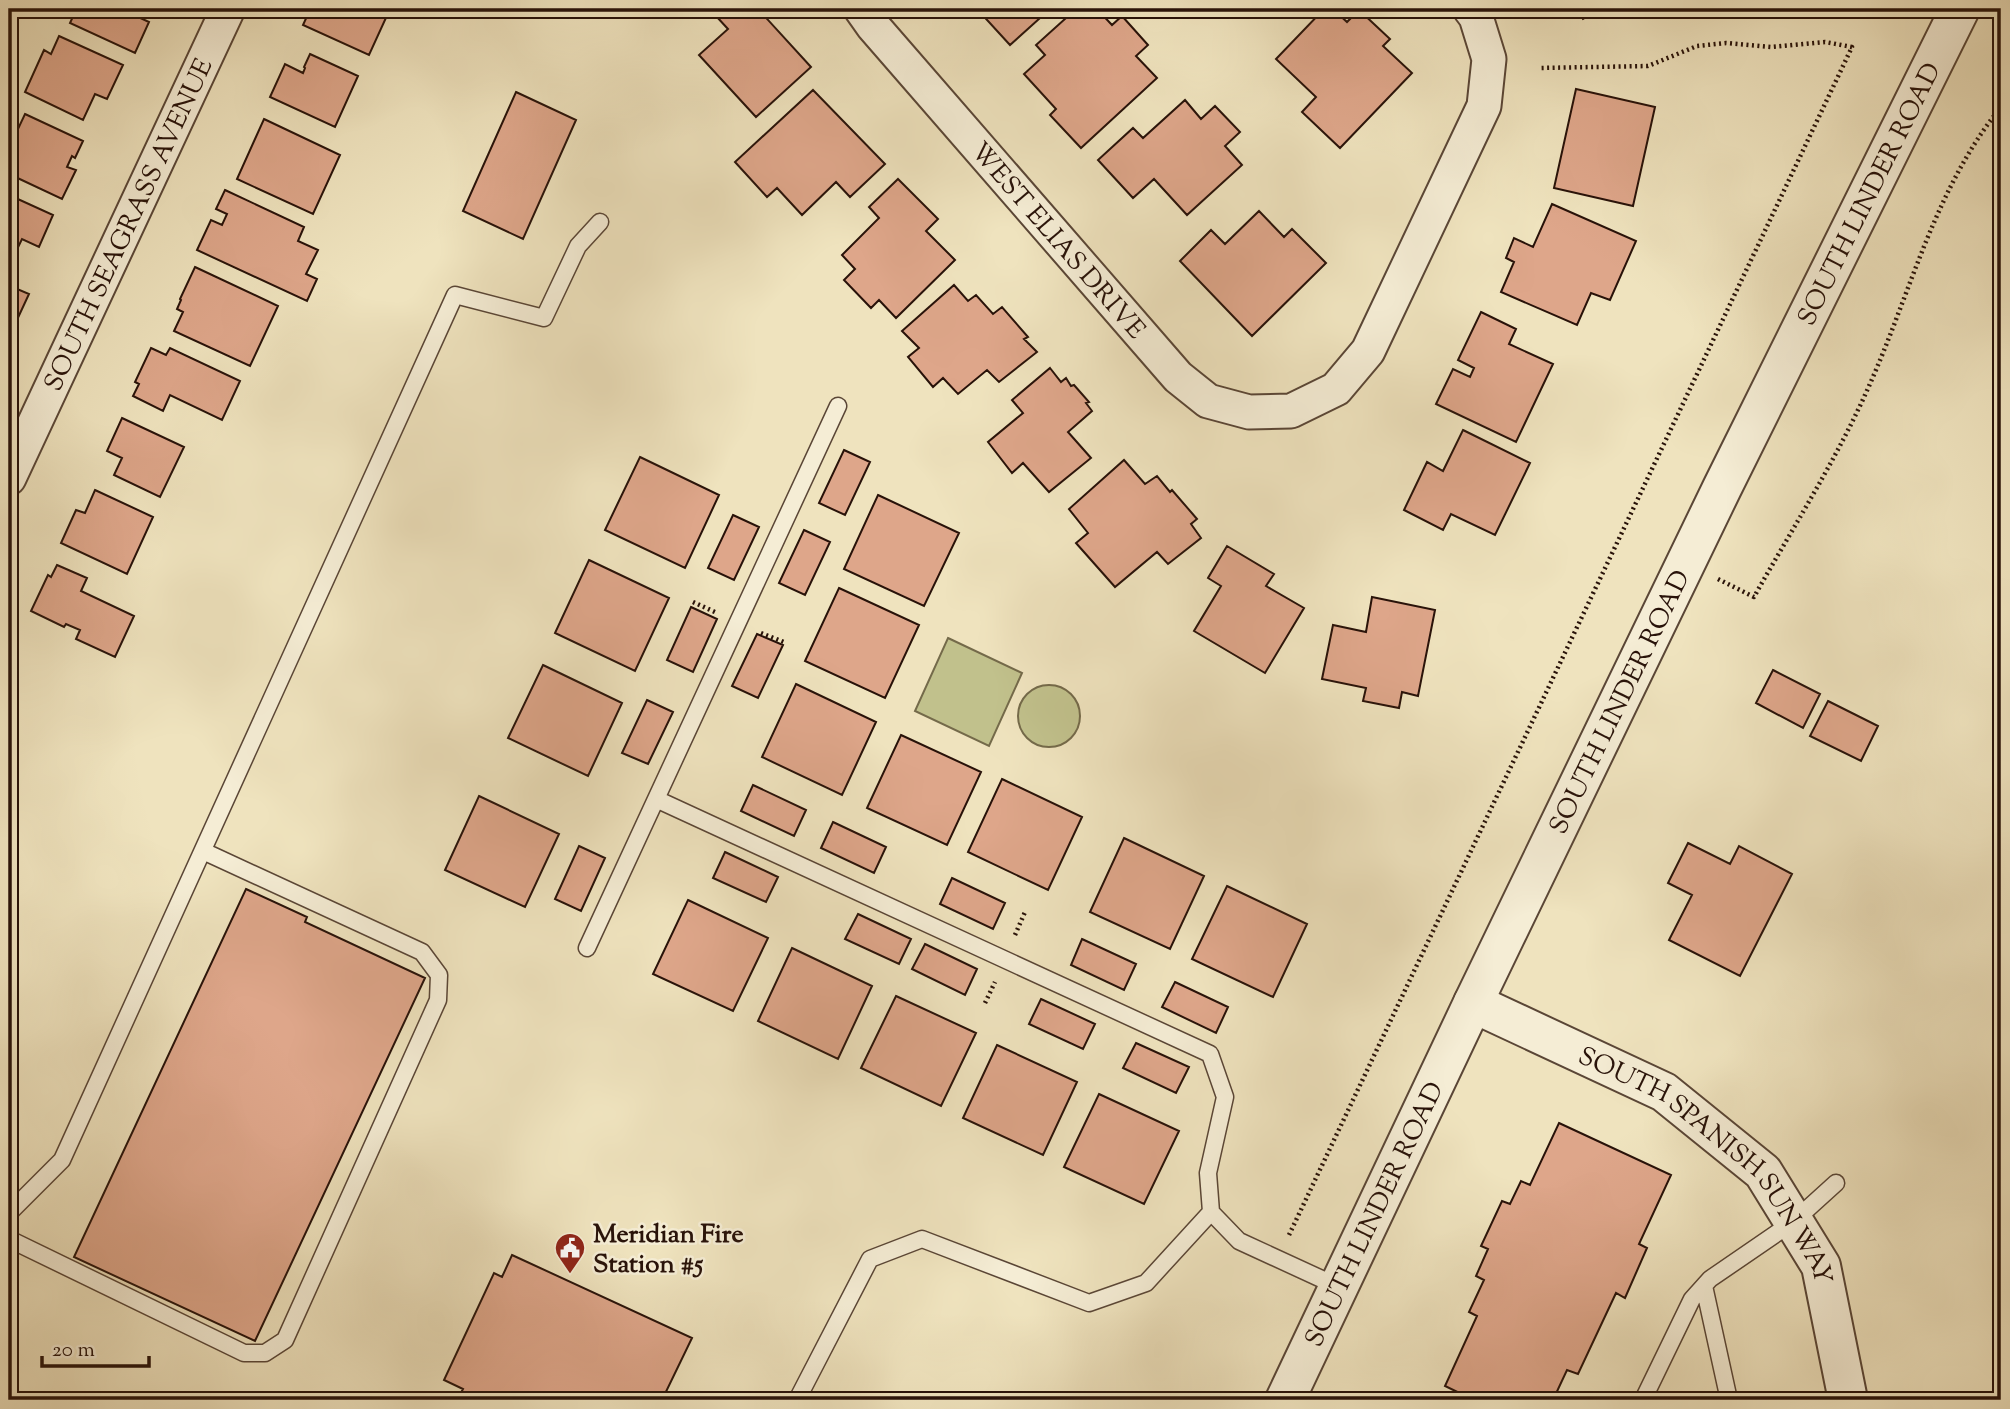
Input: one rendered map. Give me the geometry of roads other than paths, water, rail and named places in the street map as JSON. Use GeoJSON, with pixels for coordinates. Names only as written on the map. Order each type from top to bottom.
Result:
{"type":"FeatureCollection","features":[{"type":"Feature","properties":{"kind":"street","name":"SOUTH SEAGRASS AVENUE"},"geometry":{"type":"LineString","coordinates":[[9,478],[229,9]]}},
{"type":"Feature","properties":{"kind":"street","name":"WEST ELIAS DRIVE"},"geometry":{"type":"LineString","coordinates":[[861,9],[1178,377],[1208,401],[1249,412],[1291,411],[1336,389],[1368,351],[1484,106],[1489,59],[1476,17],[1470,9]]}},
{"type":"Feature","properties":{"kind":"street","name":"SOUTH LINDER ROAD"},"geometry":{"type":"LineString","coordinates":[[1285,1400],[1717,498],[1960,9]]}},
{"type":"Feature","properties":{"kind":"street","name":"SOUTH SPANISH SUN WAY"},"geometry":{"type":"LineString","coordinates":[[1473,1003],[1664,1092],[1763,1172],[1821,1266],[1848,1400]]}},
{"type":"Feature","properties":{"kind":"lane"},"geometry":{"type":"LineString","coordinates":[[9,1213],[62,1160],[455,295],[544,318],[578,246],[600,222]]}},
{"type":"Feature","properties":{"kind":"lane"},"geometry":{"type":"LineString","coordinates":[[587,948],[838,406]]}},
{"type":"Feature","properties":{"kind":"lane"},"geometry":{"type":"LineString","coordinates":[[656,799],[1210,1054],[1225,1097],[1208,1173],[1211,1212],[1240,1241],[1339,1287]]}},
{"type":"Feature","properties":{"kind":"lane"},"geometry":{"type":"LineString","coordinates":[[9,1239],[244,1353],[265,1353],[285,1340],[438,1000],[439,975],[422,952],[203,851]]}},
{"type":"Feature","properties":{"kind":"lane"},"geometry":{"type":"LineString","coordinates":[[1643,1400],[1689,1303],[1710,1279],[1793,1222],[1836,1183]]}},
{"type":"Feature","properties":{"kind":"lane"},"geometry":{"type":"LineString","coordinates":[[797,1400],[870,1259],[922,1239],[1089,1303],[1146,1283],[1211,1212]]}},
{"type":"Feature","properties":{"kind":"lane"},"geometry":{"type":"LineString","coordinates":[[1704,1286],[1730,1400]]}},
{"type":"Feature","properties":{"kind":"place","name":"Meridian Fire Station #5"},"geometry":{"type":"Point","coordinates":[570,1275]}}]}
